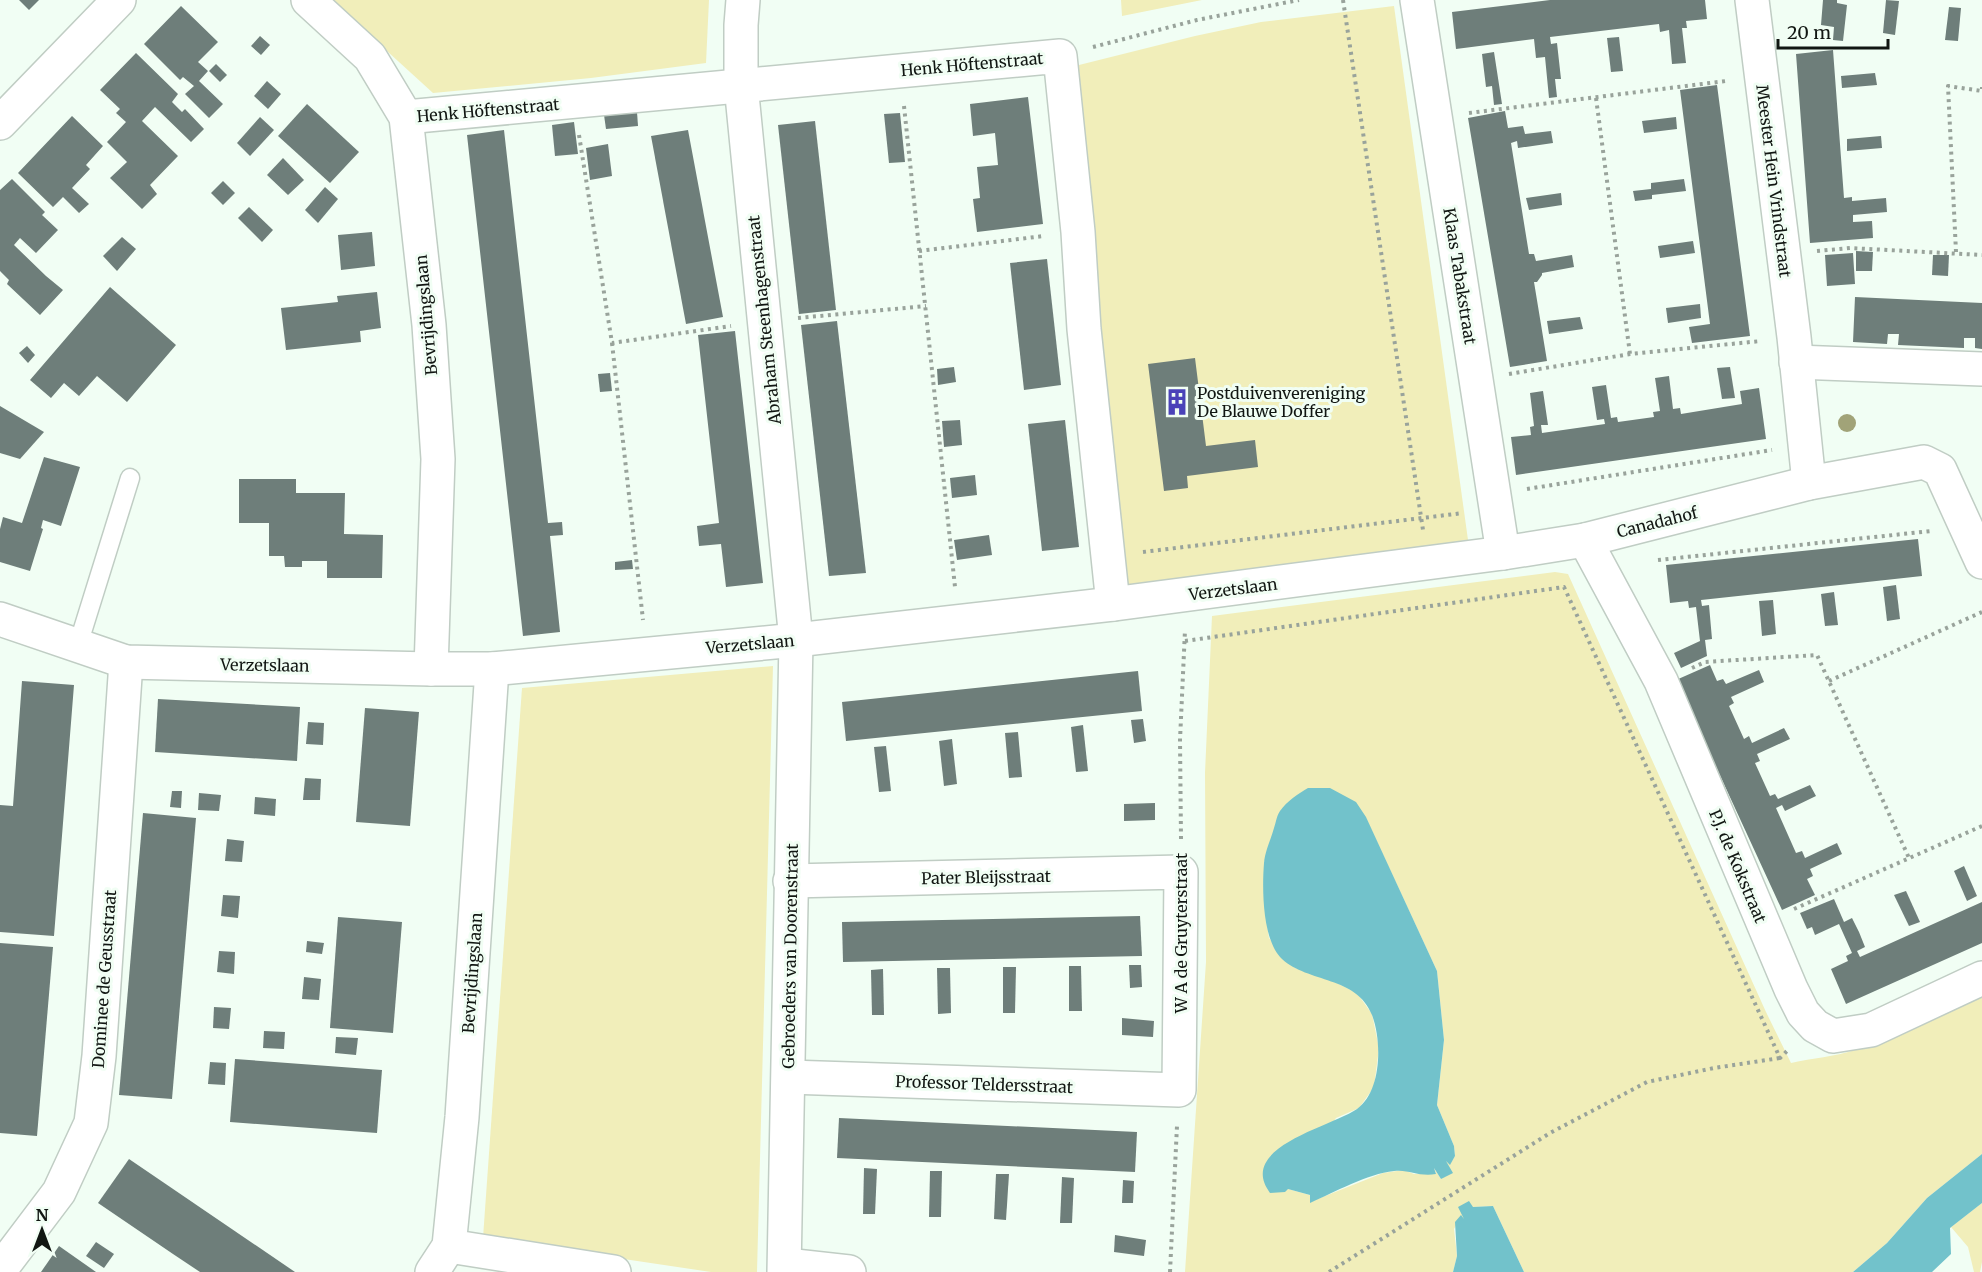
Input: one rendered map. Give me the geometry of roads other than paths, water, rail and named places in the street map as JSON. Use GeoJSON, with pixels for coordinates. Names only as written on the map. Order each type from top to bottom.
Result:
{"type":"FeatureCollection","features":[{"type":"Feature","properties":{"kind":"street"},"geometry":{"type":"LineString","coordinates":[[0,123],[119,0]]}},
{"type":"Feature","properties":{"kind":"street","name":"Bevrijdingslaan"},"geometry":{"type":"LineString","coordinates":[[308,0],[370,57],[406,117],[429,325],[438,459],[432,669]]}},
{"type":"Feature","properties":{"kind":"street","name":"Abraham Steenhagenstraat"},"geometry":{"type":"LineString","coordinates":[[743,0],[741,85],[796,640]]}},
{"type":"Feature","properties":{"kind":"street","name":"Klaas Tabakstraat"},"geometry":{"type":"LineString","coordinates":[[1417,0],[1503,553]]}},
{"type":"Feature","properties":{"kind":"street","name":"Meester Hein Vrindstraat"},"geometry":{"type":"LineString","coordinates":[[1752,0],[1795,350]]}},
{"type":"Feature","properties":{"kind":"street","name":"Henk Höftenstraat"},"geometry":{"type":"LineString","coordinates":[[406,117],[1060,56],[1078,232],[1084,329],[1113,604]]}},
{"type":"Feature","properties":{"kind":"street"},"geometry":{"type":"LineString","coordinates":[[1809,483],[1795,350],[1982,369]]}},
{"type":"Feature","properties":{"kind":"street","name":"Canadahof"},"geometry":{"type":"LineString","coordinates":[[1503,553],[1593,553],[1809,483],[1924,462],[1940,470],[1982,562]]}},
{"type":"Feature","properties":{"kind":"street","name":"Verzetslaan"},"geometry":{"type":"LineString","coordinates":[[0,619],[126,662],[492,669],[796,640],[1113,604],[1503,553]]}},
{"type":"Feature","properties":{"kind":"street","name":"P.J. de Kokstraat"},"geometry":{"type":"LineString","coordinates":[[1593,553],[1661,681],[1803,1013],[1815,1026],[1833,1036],[1871,1030],[1982,978]]}},
{"type":"Feature","properties":{"kind":"street","name":"Gebroeders van Doorenstraat"},"geometry":{"type":"LineString","coordinates":[[785,1268],[796,640]]}},
{"type":"Feature","properties":{"kind":"street","name":"Dominee de Geusstraat"},"geometry":{"type":"LineString","coordinates":[[0,1270],[59,1192],[91,1123],[99,1056],[126,662]]}},
{"type":"Feature","properties":{"kind":"street","name":"Bevrijdingslaan"},"geometry":{"type":"LineString","coordinates":[[440,1259],[463,1105],[492,669]]}},
{"type":"Feature","properties":{"kind":"street","name":"Pater Bleijsstraat"},"geometry":{"type":"LineString","coordinates":[[790,881],[1182,872]]}},
{"type":"Feature","properties":{"kind":"street","name":"W A de Gruyterstraat"},"geometry":{"type":"LineString","coordinates":[[1179,1090],[1182,872]]}},
{"type":"Feature","properties":{"kind":"street","name":"Professor Teldersstraat"},"geometry":{"type":"LineString","coordinates":[[789,1077],[1179,1090]]}},
{"type":"Feature","properties":{"kind":"street"},"geometry":{"type":"LineString","coordinates":[[440,1259],[614,1272]]}},
{"type":"Feature","properties":{"kind":"street"},"geometry":{"type":"LineString","coordinates":[[785,1268],[849,1272]]}},
{"type":"Feature","properties":{"kind":"lane"},"geometry":{"type":"LineString","coordinates":[[78,645],[130,478]]}},
{"type":"Feature","properties":{"kind":"water"},"geometry":{"type":"Polygon","coordinates":[[[1308,788],[1330,788],[1356,802],[1366,817],[1437,971],[1444,1040],[1437,1105],[1454,1146],[1455,1156],[1450,1165],[1446,1161],[1453,1173],[1441,1179],[1434,1168],[1436,1174],[1424,1175],[1399,1171],[1384,1173],[1351,1184],[1310,1203],[1310,1195],[1288,1189],[1285,1192],[1270,1193],[1263,1177],[1266,1163],[1276,1151],[1291,1140],[1344,1116],[1357,1109],[1365,1101],[1375,1078],[1378,1051],[1375,1026],[1365,1002],[1344,986],[1293,967],[1282,959],[1270,940],[1263,886],[1267,850],[1280,811],[1289,801],[1308,788]]]}},
{"type":"Feature","properties":{"kind":"water"},"geometry":{"type":"Polygon","coordinates":[[[1982,1154],[1982,1203],[1950,1228],[1951,1254],[1932,1272],[1853,1272],[1887,1243],[1927,1198],[1982,1154]]]}},
{"type":"Feature","properties":{"kind":"water"},"geometry":{"type":"Polygon","coordinates":[[[1469,1201],[1473,1207],[1493,1206],[1524,1272],[1453,1272],[1457,1256],[1455,1222],[1461,1215],[1464,1219],[1458,1207],[1469,1201]]]}},
{"type":"Feature","properties":{"kind":"place","name":"Postduivenvereniging De Blauwe Doffer"},"geometry":{"type":"Point","coordinates":[1177,402]}}]}
